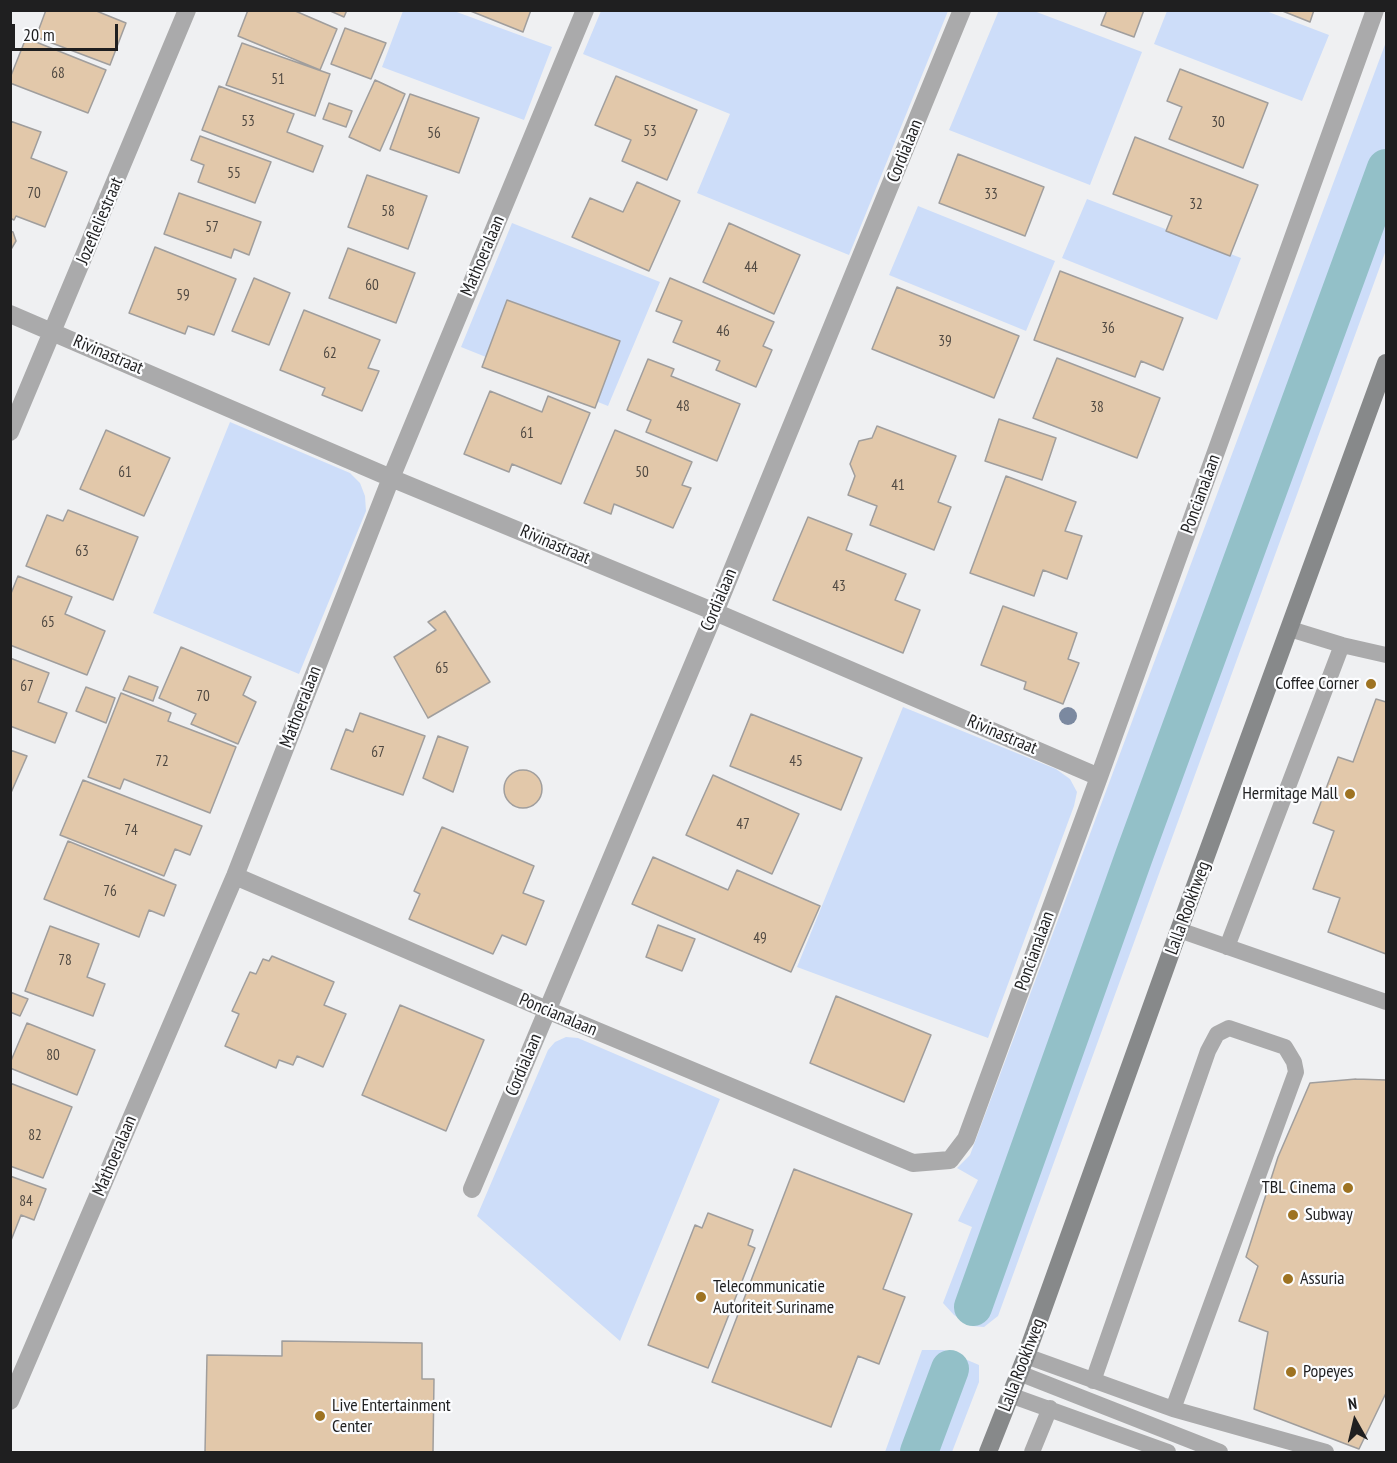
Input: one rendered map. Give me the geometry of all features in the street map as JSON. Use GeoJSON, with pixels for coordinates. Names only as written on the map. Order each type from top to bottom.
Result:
{"type":"FeatureCollection","features":[{"type":"Feature","properties":{"kind":"street","name":"Jozefleliestraat"},"geometry":{"type":"LineString","coordinates":[[10,432],[188,10]]}},
{"type":"Feature","properties":{"kind":"street","name":"Mathoeralaan"},"geometry":{"type":"LineString","coordinates":[[10,1401],[235,876],[391,478],[585,10]]}},
{"type":"Feature","properties":{"kind":"street","name":"Cordialaan"},"geometry":{"type":"LineString","coordinates":[[472,1189],[715,612],[963,10]]}},
{"type":"Feature","properties":{"kind":"street","name":"Poncianalaan"},"geometry":{"type":"LineString","coordinates":[[235,876],[547,1010],[913,1162],[950,1160],[966,1139],[1375,10]]}},
{"type":"Feature","properties":{"kind":"street","name":"Rivinastraat"},"geometry":{"type":"LineString","coordinates":[[10,314],[391,478],[715,612],[1099,777]]}},
{"type":"Feature","properties":{"kind":"street","name":"Lalla Rookhweg"},"geometry":{"type":"LineString","coordinates":[[988,1452],[1023,1365],[1386,363]]}},
{"type":"Feature","properties":{"kind":"lane"},"geometry":{"type":"LineString","coordinates":[[1290,629],[1342,645],[1386,655]]}},
{"type":"Feature","properties":{"kind":"lane"},"geometry":{"type":"LineString","coordinates":[[1227,947],[1342,645]]}},
{"type":"Feature","properties":{"kind":"lane"},"geometry":{"type":"LineString","coordinates":[[1179,930],[1386,1002]]}},
{"type":"Feature","properties":{"kind":"lane"},"geometry":{"type":"LineString","coordinates":[[1093,1381],[1208,1051],[1217,1034],[1229,1028],[1285,1047],[1294,1062],[1296,1072],[1173,1410]]}},
{"type":"Feature","properties":{"kind":"lane"},"geometry":{"type":"LineString","coordinates":[[1023,1365],[1093,1381],[1173,1410],[1326,1452]]}},
{"type":"Feature","properties":{"kind":"lane"},"geometry":{"type":"LineString","coordinates":[[1023,1365],[1220,1452]]}},
{"type":"Feature","properties":{"kind":"lane"},"geometry":{"type":"LineString","coordinates":[[1011,1395],[1168,1452]]}},
{"type":"Feature","properties":{"kind":"lane"},"geometry":{"type":"LineString","coordinates":[[1032,1452],[1050,1408]]}},
{"type":"Feature","properties":{"kind":"shaded area"},"geometry":{"type":"Polygon","coordinates":[[[999,10],[1034,11],[1142,52],[1090,185],[949,130],[999,10]]]}},
{"type":"Feature","properties":{"kind":"shaded area"},"geometry":{"type":"Polygon","coordinates":[[[403,11],[454,11],[552,47],[524,120],[382,67],[403,11]]]}},
{"type":"Feature","properties":{"kind":"shaded area"},"geometry":{"type":"Polygon","coordinates":[[[601,11],[948,11],[849,255],[697,193],[730,114],[583,54],[601,11]]]}},
{"type":"Feature","properties":{"kind":"shaded area"},"geometry":{"type":"Polygon","coordinates":[[[1167,11],[1266,11],[1329,35],[1302,101],[1154,44],[1167,11]]]}},
{"type":"Feature","properties":{"kind":"shaded area"},"geometry":{"type":"Polygon","coordinates":[[[1386,42],[1386,250],[998,1316],[984,1327],[971,1326],[954,1315],[943,1303],[972,1227],[958,1221],[978,1180],[957,1168],[970,1155],[1386,42]]]}},
{"type":"Feature","properties":{"kind":"shaded area"},"geometry":{"type":"Polygon","coordinates":[[[1087,199],[1241,258],[1217,320],[1062,258],[1087,199]]]}},
{"type":"Feature","properties":{"kind":"shaded area"},"geometry":{"type":"Polygon","coordinates":[[[918,206],[1055,261],[1026,331],[889,275],[918,206]]]}},
{"type":"Feature","properties":{"kind":"shaded area"},"geometry":{"type":"Polygon","coordinates":[[[512,223],[660,282],[608,406],[461,347],[512,223]]]}},
{"type":"Feature","properties":{"kind":"shaded area"},"geometry":{"type":"Polygon","coordinates":[[[230,422],[350,473],[360,483],[365,496],[366,511],[299,674],[153,613],[230,422]]]}},
{"type":"Feature","properties":{"kind":"shaded area"},"geometry":{"type":"Polygon","coordinates":[[[903,707],[1056,769],[1070,779],[1077,792],[1074,806],[988,1038],[797,967],[903,707]]]}},
{"type":"Feature","properties":{"kind":"shaded area"},"geometry":{"type":"Polygon","coordinates":[[[566,1037],[578,1038],[720,1099],[620,1341],[477,1216],[548,1050],[555,1042],[566,1037]]]}},
{"type":"Feature","properties":{"kind":"shaded area"},"geometry":{"type":"Polygon","coordinates":[[[922,1350],[944,1350],[979,1365],[979,1382],[952,1452],[885,1452],[922,1350]]]}},
{"type":"Feature","properties":{"kind":"building"},"geometry":{"type":"Polygon","coordinates":[[[46,10],[94,10],[126,23],[110,65],[36,37],[46,10]]]}},
{"type":"Feature","properties":{"kind":"building"},"geometry":{"type":"Polygon","coordinates":[[[248,10],[293,10],[337,29],[320,70],[238,36],[248,10]]]}},
{"type":"Feature","properties":{"kind":"building"},"geometry":{"type":"Polygon","coordinates":[[[328,10],[347,10],[344,17],[328,10]]]}},
{"type":"Feature","properties":{"kind":"building"},"geometry":{"type":"Polygon","coordinates":[[[468,10],[531,10],[523,32],[468,10]]]}},
{"type":"Feature","properties":{"kind":"building"},"geometry":{"type":"Polygon","coordinates":[[[1107,10],[1144,10],[1134,37],[1101,25],[1107,10]]]}},
{"type":"Feature","properties":{"kind":"building"},"geometry":{"type":"Polygon","coordinates":[[[1280,10],[1314,10],[1310,22],[1280,10]]]}},
{"type":"Feature","properties":{"kind":"building"},"geometry":{"type":"Polygon","coordinates":[[[345,28],[386,43],[371,79],[331,64],[345,28]]]}},
{"type":"Feature","properties":{"kind":"building"},"geometry":{"type":"Polygon","coordinates":[[[26,38],[106,70],[88,113],[10,83],[26,38]]]}},
{"type":"Feature","properties":{"kind":"building"},"geometry":{"type":"Polygon","coordinates":[[[242,43],[330,74],[315,116],[226,85],[242,43]]]}},
{"type":"Feature","properties":{"kind":"building"},"geometry":{"type":"Polygon","coordinates":[[[1180,69],[1268,103],[1243,168],[1169,139],[1182,107],[1167,101],[1180,69]]]}},
{"type":"Feature","properties":{"kind":"building"},"geometry":{"type":"Polygon","coordinates":[[[616,76],[697,110],[667,180],[622,161],[631,140],[595,125],[616,76]]]}},
{"type":"Feature","properties":{"kind":"building"},"geometry":{"type":"Polygon","coordinates":[[[375,80],[405,94],[380,151],[349,137],[375,80]]]}},
{"type":"Feature","properties":{"kind":"building"},"geometry":{"type":"Polygon","coordinates":[[[219,86],[294,114],[287,132],[323,146],[313,172],[202,130],[219,86]]]}},
{"type":"Feature","properties":{"kind":"building"},"geometry":{"type":"Polygon","coordinates":[[[410,94],[479,118],[459,173],[390,149],[410,94]]]}},
{"type":"Feature","properties":{"kind":"building"},"geometry":{"type":"Polygon","coordinates":[[[329,103],[352,111],[346,127],[323,119],[329,103]]]}},
{"type":"Feature","properties":{"kind":"building"},"geometry":{"type":"Polygon","coordinates":[[[10,121],[41,132],[31,158],[67,172],[45,227],[16,216],[14,220],[10,218],[10,121]]]}},
{"type":"Feature","properties":{"kind":"building"},"geometry":{"type":"Polygon","coordinates":[[[200,136],[271,162],[255,203],[198,182],[204,165],[191,160],[200,136]]]}},
{"type":"Feature","properties":{"kind":"building"},"geometry":{"type":"Polygon","coordinates":[[[1135,137],[1258,185],[1230,256],[1166,231],[1172,216],[1113,194],[1135,137]]]}},
{"type":"Feature","properties":{"kind":"building"},"geometry":{"type":"Polygon","coordinates":[[[958,154],[1044,187],[1025,236],[939,203],[958,154]]]}},
{"type":"Feature","properties":{"kind":"building"},"geometry":{"type":"Polygon","coordinates":[[[367,175],[427,196],[408,249],[348,227],[367,175]]]}},
{"type":"Feature","properties":{"kind":"building"},"geometry":{"type":"Polygon","coordinates":[[[637,182],[680,201],[649,271],[572,237],[590,198],[623,212],[637,182]]]}},
{"type":"Feature","properties":{"kind":"building"},"geometry":{"type":"Polygon","coordinates":[[[179,193],[261,222],[249,255],[234,249],[231,258],[164,234],[179,193]]]}},
{"type":"Feature","properties":{"kind":"building"},"geometry":{"type":"Polygon","coordinates":[[[729,223],[800,255],[774,314],[703,282],[729,223]]]}},
{"type":"Feature","properties":{"kind":"building"},"geometry":{"type":"Polygon","coordinates":[[[10,231],[13,232],[16,241],[10,251],[10,231]]]}},
{"type":"Feature","properties":{"kind":"building"},"geometry":{"type":"Polygon","coordinates":[[[155,247],[236,279],[214,335],[188,326],[185,334],[129,313],[155,247]]]}},
{"type":"Feature","properties":{"kind":"building"},"geometry":{"type":"Polygon","coordinates":[[[348,248],[415,273],[396,323],[329,298],[348,248]]]}},
{"type":"Feature","properties":{"kind":"building"},"geometry":{"type":"Polygon","coordinates":[[[1060,271],[1183,318],[1163,370],[1141,361],[1135,377],[1034,340],[1060,271]]]}},
{"type":"Feature","properties":{"kind":"building"},"geometry":{"type":"Polygon","coordinates":[[[254,278],[290,293],[269,345],[232,331],[254,278]]]}},
{"type":"Feature","properties":{"kind":"building"},"geometry":{"type":"Polygon","coordinates":[[[670,278],[774,322],[763,346],[772,350],[756,387],[716,370],[720,361],[673,342],[682,321],[656,311],[670,278]]]}},
{"type":"Feature","properties":{"kind":"building"},"geometry":{"type":"Polygon","coordinates":[[[897,287],[1019,336],[994,398],[872,349],[897,287]]]}},
{"type":"Feature","properties":{"kind":"building"},"geometry":{"type":"Polygon","coordinates":[[[507,300],[620,341],[595,408],[482,367],[507,300]]]}},
{"type":"Feature","properties":{"kind":"building"},"geometry":{"type":"Polygon","coordinates":[[[304,310],[380,340],[368,368],[379,371],[362,411],[322,395],[325,388],[280,370],[304,310]]]}},
{"type":"Feature","properties":{"kind":"building"},"geometry":{"type":"Polygon","coordinates":[[[1057,358],[1160,398],[1137,458],[1033,418],[1057,358]]]}},
{"type":"Feature","properties":{"kind":"building"},"geometry":{"type":"Polygon","coordinates":[[[648,359],[674,369],[671,376],[740,404],[717,461],[646,432],[651,420],[627,410],[648,359]]]}},
{"type":"Feature","properties":{"kind":"building"},"geometry":{"type":"Polygon","coordinates":[[[490,391],[542,412],[548,396],[590,413],[561,484],[512,464],[509,472],[464,454],[490,391]]]}},
{"type":"Feature","properties":{"kind":"building"},"geometry":{"type":"Polygon","coordinates":[[[999,419],[1056,438],[1042,480],[985,461],[999,419]]]}},
{"type":"Feature","properties":{"kind":"building"},"geometry":{"type":"Polygon","coordinates":[[[877,426],[956,456],[938,502],[951,507],[934,550],[870,525],[877,506],[848,495],[855,476],[850,464],[859,441],[872,438],[877,426]]]}},
{"type":"Feature","properties":{"kind":"building"},"geometry":{"type":"Polygon","coordinates":[[[106,430],[170,458],[144,516],[80,489],[106,430]]]}},
{"type":"Feature","properties":{"kind":"building"},"geometry":{"type":"Polygon","coordinates":[[[615,430],[692,462],[682,485],[691,488],[673,528],[614,504],[611,514],[584,503],[615,430]]]}},
{"type":"Feature","properties":{"kind":"building"},"geometry":{"type":"Polygon","coordinates":[[[1006,476],[1076,502],[1065,531],[1082,536],[1067,579],[1043,570],[1034,596],[970,573],[1006,476]]]}},
{"type":"Feature","properties":{"kind":"building"},"geometry":{"type":"Polygon","coordinates":[[[68,510],[138,537],[113,600],[26,566],[47,515],[63,521],[68,510]]]}},
{"type":"Feature","properties":{"kind":"building"},"geometry":{"type":"Polygon","coordinates":[[[808,517],[852,534],[846,550],[906,574],[895,600],[920,610],[903,653],[773,600],[808,517]]]}},
{"type":"Feature","properties":{"kind":"building"},"geometry":{"type":"Polygon","coordinates":[[[18,576],[72,597],[65,614],[105,631],[87,675],[10,645],[10,596],[18,576]]]}},
{"type":"Feature","properties":{"kind":"building"},"geometry":{"type":"Polygon","coordinates":[[[1003,606],[1077,633],[1068,659],[1079,663],[1063,704],[1024,689],[1026,682],[981,665],[1003,606]]]}},
{"type":"Feature","properties":{"kind":"building"},"geometry":{"type":"Polygon","coordinates":[[[445,611],[490,682],[428,718],[394,657],[436,630],[428,622],[445,611]]]}},
{"type":"Feature","properties":{"kind":"building"},"geometry":{"type":"Polygon","coordinates":[[[181,647],[251,677],[243,695],[256,702],[238,744],[191,724],[196,714],[159,698],[181,647]]]}},
{"type":"Feature","properties":{"kind":"building"},"geometry":{"type":"Polygon","coordinates":[[[10,658],[49,673],[38,702],[67,713],[55,743],[10,726],[10,658]]]}},
{"type":"Feature","properties":{"kind":"building"},"geometry":{"type":"Polygon","coordinates":[[[129,676],[158,687],[153,701],[123,690],[129,676]]]}},
{"type":"Feature","properties":{"kind":"building"},"geometry":{"type":"Polygon","coordinates":[[[86,687],[115,698],[106,723],[76,711],[86,687]]]}},
{"type":"Feature","properties":{"kind":"building"},"geometry":{"type":"Polygon","coordinates":[[[121,693],[171,713],[168,721],[236,747],[210,813],[124,779],[120,789],[88,777],[121,693]]]}},
{"type":"Feature","properties":{"kind":"building"},"geometry":{"type":"Polygon","coordinates":[[[1376,699],[1386,702],[1386,954],[1328,932],[1340,898],[1313,889],[1334,831],[1313,823],[1338,757],[1353,762],[1376,699]]]}},
{"type":"Feature","properties":{"kind":"building"},"geometry":{"type":"Polygon","coordinates":[[[360,713],[425,736],[403,795],[331,769],[346,729],[353,732],[360,713]]]}},
{"type":"Feature","properties":{"kind":"building"},"geometry":{"type":"Polygon","coordinates":[[[751,714],[862,758],[841,810],[730,766],[751,714]]]}},
{"type":"Feature","properties":{"kind":"building"},"geometry":{"type":"Polygon","coordinates":[[[438,736],[468,747],[453,792],[423,778],[438,736]]]}},
{"type":"Feature","properties":{"kind":"building"},"geometry":{"type":"Polygon","coordinates":[[[10,750],[27,756],[10,795],[10,750]]]}},
{"type":"Feature","properties":{"kind":"building"},"geometry":{"type":"Polygon","coordinates":[[[523,770],[537,775],[542,789],[537,803],[523,808],[509,803],[504,789],[509,775],[523,770]]]}},
{"type":"Feature","properties":{"kind":"building"},"geometry":{"type":"Polygon","coordinates":[[[713,775],[799,814],[772,874],[686,835],[713,775]]]}},
{"type":"Feature","properties":{"kind":"building"},"geometry":{"type":"Polygon","coordinates":[[[83,780],[202,826],[190,855],[175,849],[164,876],[60,835],[83,780]]]}},
{"type":"Feature","properties":{"kind":"building"},"geometry":{"type":"Polygon","coordinates":[[[442,827],[534,866],[523,893],[544,901],[526,945],[502,935],[493,954],[409,919],[420,894],[414,891],[442,827]]]}},
{"type":"Feature","properties":{"kind":"building"},"geometry":{"type":"Polygon","coordinates":[[[68,841],[176,885],[164,916],[149,910],[139,937],[44,899],[68,841]]]}},
{"type":"Feature","properties":{"kind":"building"},"geometry":{"type":"Polygon","coordinates":[[[653,857],[728,890],[737,870],[820,906],[791,972],[632,904],[653,857]]]}},
{"type":"Feature","properties":{"kind":"building"},"geometry":{"type":"Polygon","coordinates":[[[658,925],[695,939],[682,971],[646,957],[658,925]]]}},
{"type":"Feature","properties":{"kind":"building"},"geometry":{"type":"Polygon","coordinates":[[[50,926],[99,944],[87,977],[105,984],[93,1016],[25,991],[50,926]]]}},
{"type":"Feature","properties":{"kind":"building"},"geometry":{"type":"Polygon","coordinates":[[[272,956],[334,982],[324,1005],[346,1014],[323,1067],[297,1056],[293,1065],[279,1060],[276,1068],[225,1046],[239,1014],[232,1011],[250,972],[256,974],[263,959],[269,961],[272,956]]]}},
{"type":"Feature","properties":{"kind":"building"},"geometry":{"type":"Polygon","coordinates":[[[10,992],[28,999],[20,1016],[10,1012],[10,992]]]}},
{"type":"Feature","properties":{"kind":"building"},"geometry":{"type":"Polygon","coordinates":[[[836,996],[931,1035],[904,1102],[810,1063],[836,996]]]}},
{"type":"Feature","properties":{"kind":"building"},"geometry":{"type":"Polygon","coordinates":[[[400,1005],[484,1040],[446,1131],[362,1095],[400,1005]]]}},
{"type":"Feature","properties":{"kind":"building"},"geometry":{"type":"Polygon","coordinates":[[[27,1023],[95,1050],[77,1095],[10,1068],[27,1023]]]}},
{"type":"Feature","properties":{"kind":"building"},"geometry":{"type":"Polygon","coordinates":[[[1356,1079],[1386,1080],[1386,1393],[1359,1449],[1254,1409],[1268,1332],[1239,1321],[1258,1266],[1246,1257],[1278,1157],[1310,1083],[1356,1079]]]}},
{"type":"Feature","properties":{"kind":"building"},"geometry":{"type":"Polygon","coordinates":[[[10,1083],[72,1107],[43,1178],[10,1166],[10,1083]]]}},
{"type":"Feature","properties":{"kind":"building"},"geometry":{"type":"Polygon","coordinates":[[[794,1169],[912,1214],[883,1289],[905,1297],[879,1364],[858,1356],[831,1427],[712,1382],[794,1169]]]}},
{"type":"Feature","properties":{"kind":"building"},"geometry":{"type":"Polygon","coordinates":[[[10,1176],[46,1189],[34,1220],[21,1215],[10,1243],[10,1176]]]}},
{"type":"Feature","properties":{"kind":"building","name":"Telecommunicatie Autoriteit Suriname"},"geometry":{"type":"Polygon","coordinates":[[[708,1213],[753,1230],[748,1245],[755,1248],[708,1368],[648,1345],[695,1225],[702,1228],[708,1213]]]}},
{"type":"Feature","properties":{"kind":"building","name":"Live Entertainment Center"},"geometry":{"type":"Polygon","coordinates":[[[282,1341],[422,1343],[422,1379],[434,1379],[433,1452],[205,1452],[207,1355],[282,1356],[282,1341]]]}},
{"type":"Feature","properties":{"kind":"waterway"},"geometry":{"type":"LineString","coordinates":[[973,1307],[1134,856],[1386,168]]}},
{"type":"Feature","properties":{"kind":"waterway"},"geometry":{"type":"LineString","coordinates":[[919,1452],[950,1369]]}},
{"type":"Feature","properties":{"kind":"place","name":"Coffee Corner"},"geometry":{"type":"Point","coordinates":[1371,684]}},
{"type":"Feature","properties":{"kind":"place","name":"Hermitage Mall"},"geometry":{"type":"Point","coordinates":[1350,794]}},
{"type":"Feature","properties":{"kind":"place","name":"TBL Cinema"},"geometry":{"type":"Point","coordinates":[1348,1188]}},
{"type":"Feature","properties":{"kind":"place","name":"Subway"},"geometry":{"type":"Point","coordinates":[1293,1215]}},
{"type":"Feature","properties":{"kind":"place","name":"Assuria"},"geometry":{"type":"Point","coordinates":[1288,1279]}},
{"type":"Feature","properties":{"kind":"place","name":"Telecommunicatie Autoriteit Suriname"},"geometry":{"type":"Point","coordinates":[701,1297]}},
{"type":"Feature","properties":{"kind":"place","name":"Popeyes"},"geometry":{"type":"Point","coordinates":[1291,1372]}},
{"type":"Feature","properties":{"kind":"place","name":"Live Entertainment Center"},"geometry":{"type":"Point","coordinates":[320,1416]}}]}
